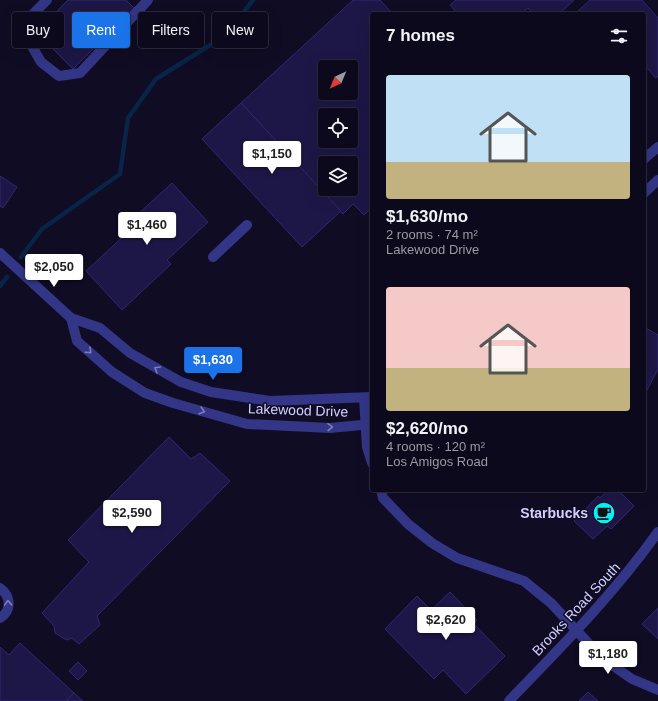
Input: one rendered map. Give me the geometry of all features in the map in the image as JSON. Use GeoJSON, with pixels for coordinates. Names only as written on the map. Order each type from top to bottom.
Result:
{"type":"FeatureCollection","features":[{"type":"Feature","properties":{"kind":"street"},"geometry":{"type":"LineString","coordinates":[[47,0],[29,18],[25,34],[41,62],[59,76],[80,73],[144,2]]}},
{"type":"Feature","properties":{"kind":"street"},"geometry":{"type":"LineString","coordinates":[[646,158],[658,147]]}},
{"type":"Feature","properties":{"kind":"street"},"geometry":{"type":"LineString","coordinates":[[646,191],[658,180]]}},
{"type":"Feature","properties":{"kind":"street"},"geometry":{"type":"LineString","coordinates":[[213,257],[247,226]]}},
{"type":"Feature","properties":{"kind":"street","name":"Lakewood Drive"},"geometry":{"type":"LineString","coordinates":[[0,253],[71,318],[100,328],[130,353],[181,382],[211,392],[270,401],[368,398]]}},
{"type":"Feature","properties":{"kind":"street","name":"Lakewood Drive"},"geometry":{"type":"LineString","coordinates":[[71,318],[78,341],[112,372],[145,393],[173,403],[247,424],[330,428],[369,424]]}},
{"type":"Feature","properties":{"kind":"street"},"geometry":{"type":"LineString","coordinates":[[368,398],[369,424],[367,447],[370,457]]}},
{"type":"Feature","properties":{"kind":"street"},"geometry":{"type":"LineString","coordinates":[[382,492],[383,498],[408,524],[432,543],[457,558],[524,581],[551,603],[578,630],[602,658],[632,679],[658,690]]}},
{"type":"Feature","properties":{"kind":"street","name":"Brooks Road South"},"geometry":{"type":"LineString","coordinates":[[509,701],[578,630],[631,570],[658,532]]}},
{"type":"Feature","properties":{"kind":"street"},"geometry":{"type":"LineString","coordinates":[[0,588],[6,593],[9,604],[8,610],[0,618]]}},
{"type":"Feature","properties":{"kind":"building"},"geometry":{"type":"Polygon","coordinates":[[[68,0],[126,0],[134,8],[130,12],[72,12],[72,48],[94,48],[73,69],[52,48],[64,48],[64,12],[56,12],[68,0]]]}},
{"type":"Feature","properties":{"kind":"building"},"geometry":{"type":"Polygon","coordinates":[[[353,0],[380,0],[391,12],[370,12],[370,210],[364,215],[353,204],[343,214],[326,196],[358,196],[358,156],[318,156],[318,187],[241,103],[353,0]]]}},
{"type":"Feature","properties":{"kind":"building"},"geometry":{"type":"Polygon","coordinates":[[[456,0],[574,0],[561,12],[531,12],[528,8],[523,12],[456,12],[450,5],[456,0]]]}},
{"type":"Feature","properties":{"kind":"building"},"geometry":{"type":"Polygon","coordinates":[[[590,0],[642,0],[658,18],[658,76],[656,78],[646,67],[646,12],[578,11],[590,0]]]}},
{"type":"Feature","properties":{"kind":"building"},"geometry":{"type":"Polygon","coordinates":[[[241,103],[318,186],[318,196],[327,196],[341,211],[302,247],[202,139],[241,103]]]}},
{"type":"Feature","properties":{"kind":"building"},"geometry":{"type":"Polygon","coordinates":[[[0,176],[17,187],[3,208],[0,206],[0,176]]]}},
{"type":"Feature","properties":{"kind":"building"},"geometry":{"type":"Polygon","coordinates":[[[172,183],[208,222],[167,260],[171,264],[122,310],[86,271],[128,232],[124,227],[172,183]]]}},
{"type":"Feature","properties":{"kind":"building"},"geometry":{"type":"Polygon","coordinates":[[[646,328],[658,335],[658,369],[646,392],[646,328]]]}},
{"type":"Feature","properties":{"kind":"building"},"geometry":{"type":"Polygon","coordinates":[[[169,437],[191,459],[200,453],[230,481],[97,616],[100,625],[79,644],[72,638],[67,640],[63,638],[55,633],[54,626],[42,613],[89,562],[68,540],[169,437]]]}},
{"type":"Feature","properties":{"kind":"building","name":"Starbucks"},"geometry":{"type":"Polygon","coordinates":[[[606,492],[620,492],[634,506],[611,529],[607,526],[593,539],[574,521],[598,496],[600,498],[606,492]]]}},
{"type":"Feature","properties":{"kind":"building"},"geometry":{"type":"Polygon","coordinates":[[[450,592],[477,620],[474,624],[505,656],[466,694],[443,670],[434,679],[385,629],[417,596],[431,610],[450,592]]]}},
{"type":"Feature","properties":{"kind":"building"},"geometry":{"type":"Polygon","coordinates":[[[658,608],[658,639],[642,624],[658,608]]]}},
{"type":"Feature","properties":{"kind":"building"},"geometry":{"type":"Polygon","coordinates":[[[20,643],[74,693],[66,701],[0,701],[0,647],[9,655],[20,643]]]}},
{"type":"Feature","properties":{"kind":"building"},"geometry":{"type":"Polygon","coordinates":[[[78,662],[87,671],[78,680],[69,671],[78,662]]]}},
{"type":"Feature","properties":{"kind":"building"},"geometry":{"type":"Polygon","coordinates":[[[588,692],[598,701],[579,701],[588,692]]]}},
{"type":"Feature","properties":{"kind":"building"},"geometry":{"type":"Polygon","coordinates":[[[74,693],[83,701],[66,701],[74,693]]]}},
{"type":"Feature","properties":{"kind":"waterway"},"geometry":{"type":"LineString","coordinates":[[21,257],[42,229],[120,174],[128,118],[156,79],[226,35],[253,0]]}},
{"type":"Feature","properties":{"kind":"waterway"},"geometry":{"type":"LineString","coordinates":[[0,286],[7,277]]}},
{"type":"Feature","properties":{"kind":"place","name":"Starbucks"},"geometry":{"type":"Point","coordinates":[604,513]}}]}
